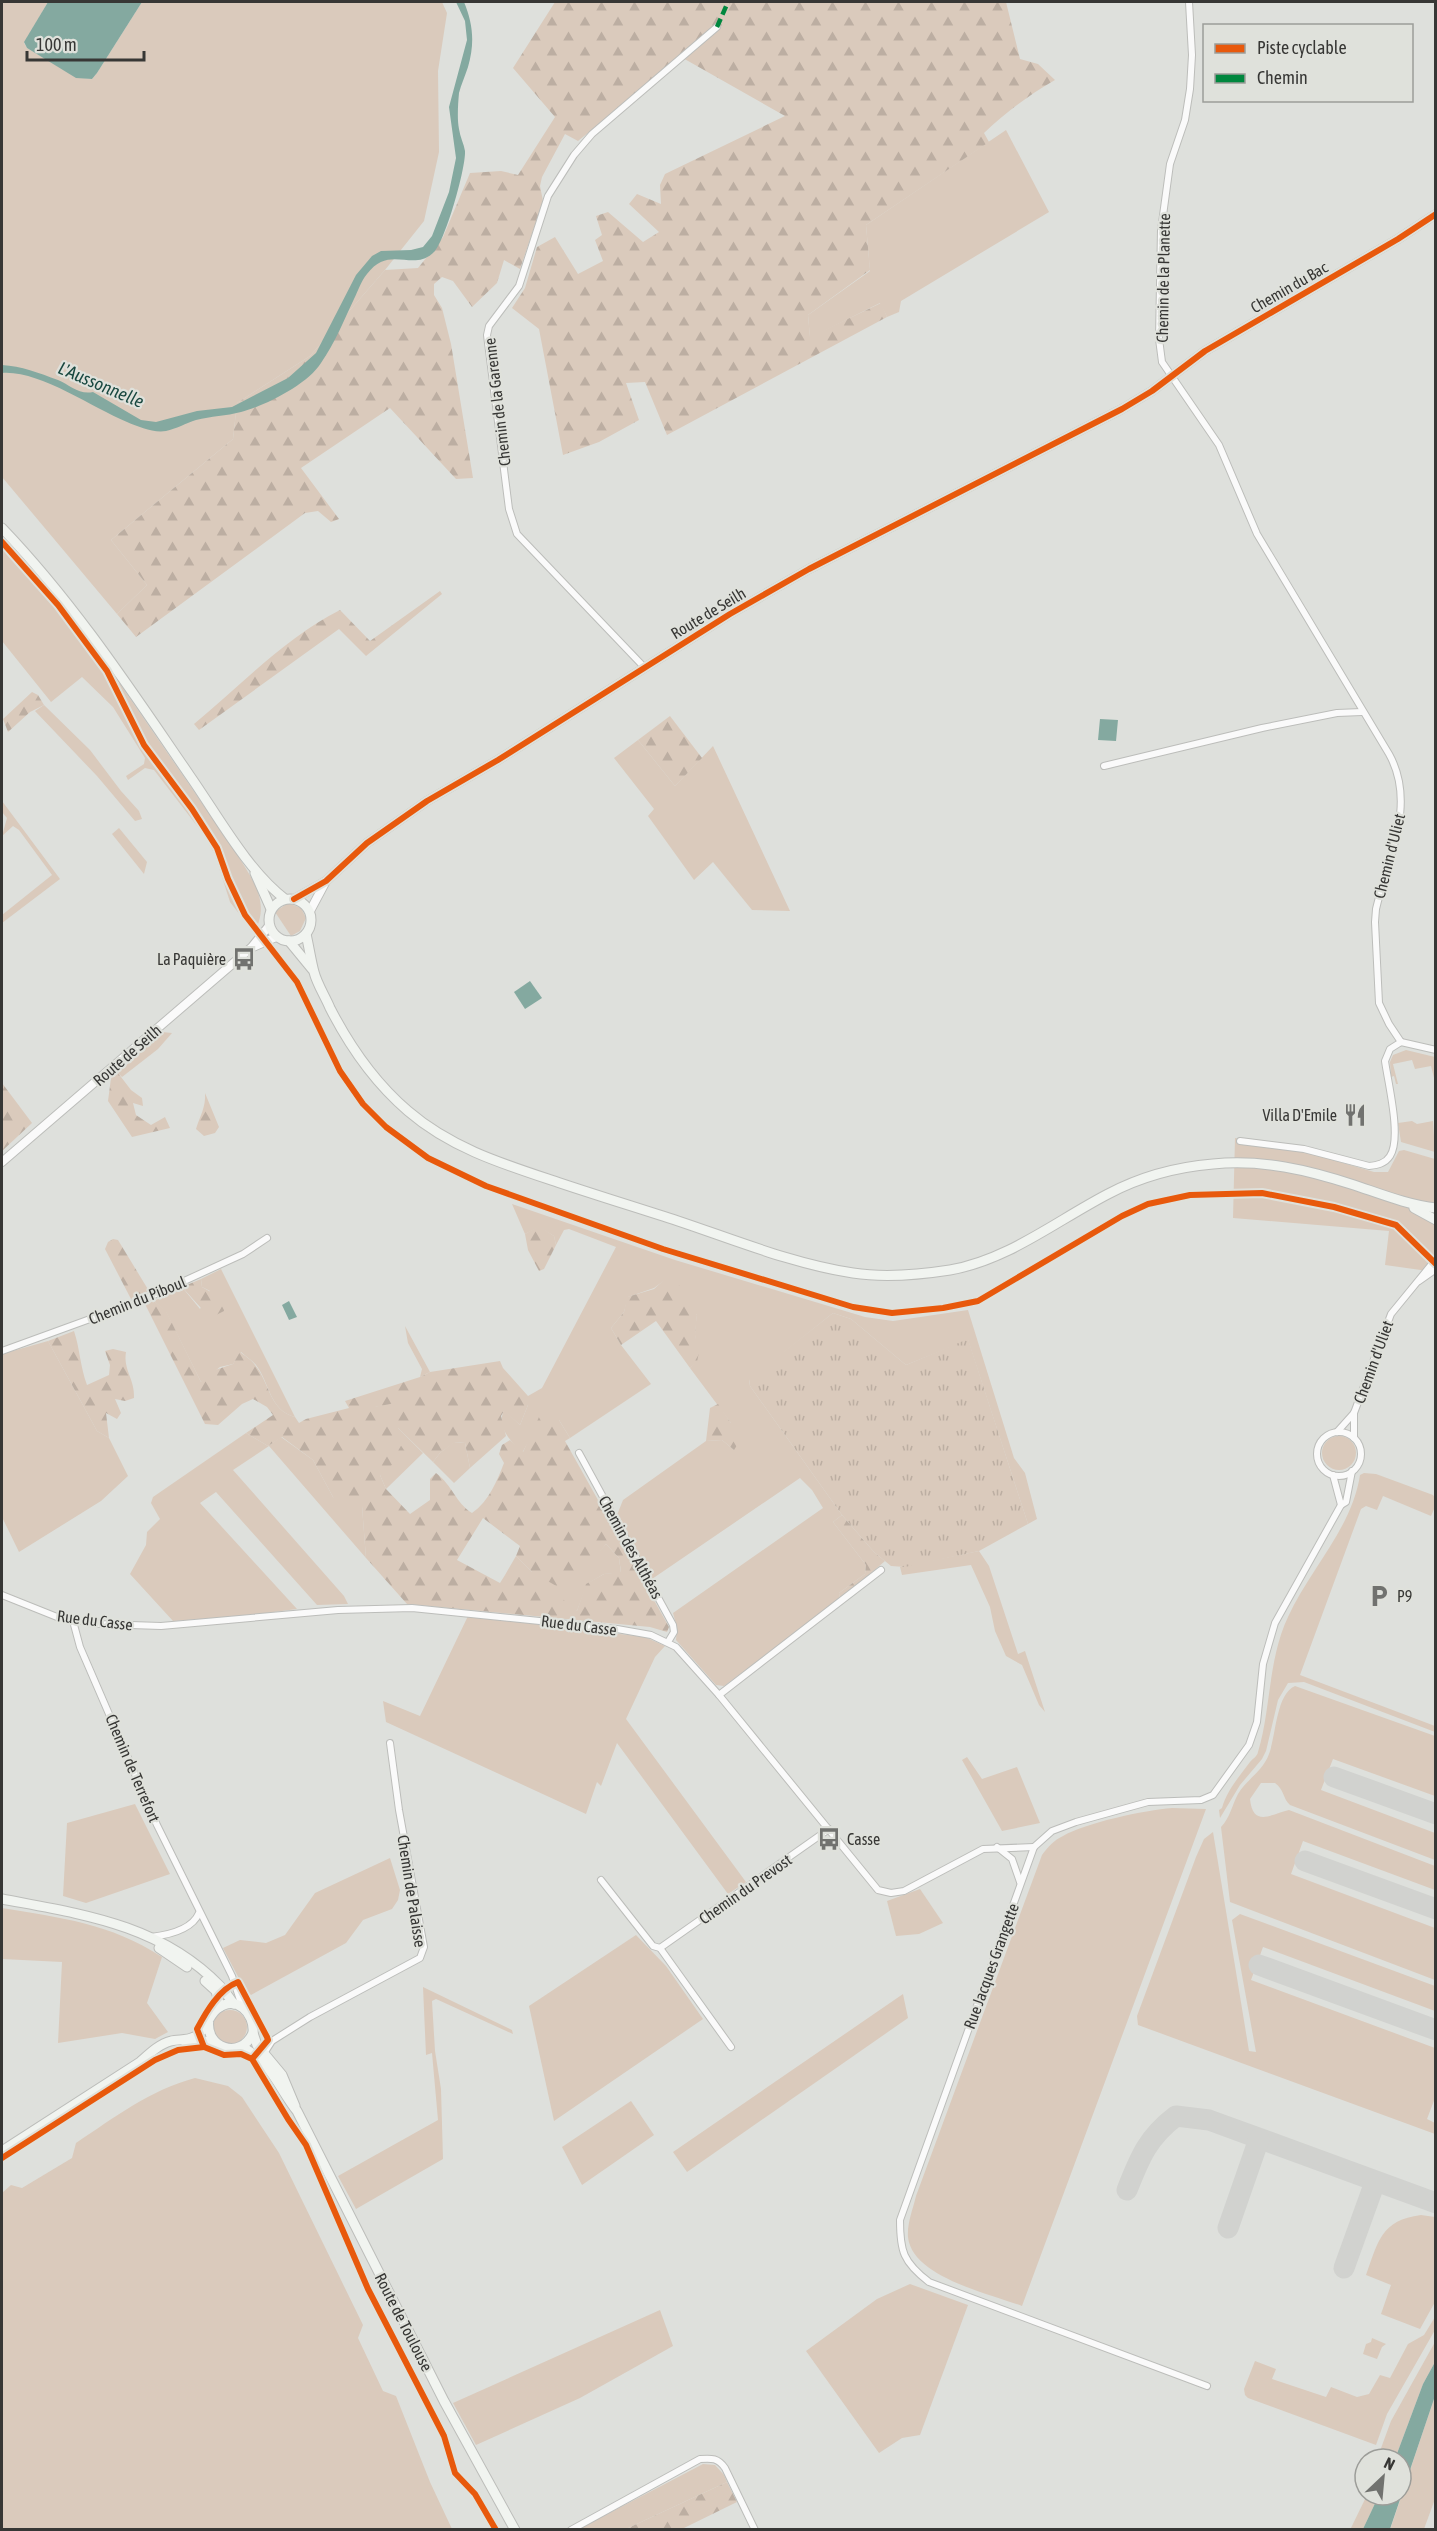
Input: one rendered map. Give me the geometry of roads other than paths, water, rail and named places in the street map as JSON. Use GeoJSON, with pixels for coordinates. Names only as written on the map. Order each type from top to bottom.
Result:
{"type":"FeatureCollection","features":[{"type":"Feature","properties":{"kind":"main road"},"geometry":{"type":"LineString","coordinates":[[2,528],[29,557],[110,660],[252,866],[271,909],[269,926],[276,937],[290,941],[298,940],[306,934],[311,924],[310,911],[303,903],[290,899],[252,866]]}},
{"type":"Feature","properties":{"kind":"main road"},"geometry":{"type":"LineString","coordinates":[[271,909],[290,899]]}},
{"type":"Feature","properties":{"kind":"main road"},"geometry":{"type":"LineString","coordinates":[[306,934],[312,969]]}},
{"type":"Feature","properties":{"kind":"main road"},"geometry":{"type":"LineString","coordinates":[[290,941],[312,969],[340,1027],[361,1061],[408,1112],[445,1137],[492,1160],[526,1172],[835,1270],[903,1276],[966,1266],[1024,1243],[1132,1182],[1199,1165],[1238,1162],[1283,1166],[1332,1178],[1402,1201],[1436,1208]]}},
{"type":"Feature","properties":{"kind":"main road"},"geometry":{"type":"LineString","coordinates":[[1402,1201],[1436,1220]]}},
{"type":"Feature","properties":{"kind":"main road"},"geometry":{"type":"LineString","coordinates":[[2,1899],[97,1918],[129,1927],[152,1937],[209,1976],[252,2018],[253,2032],[242,2047],[228,2049],[202,2042],[171,2047],[140,2062]]}},
{"type":"Feature","properties":{"kind":"main road"},"geometry":{"type":"LineString","coordinates":[[97,1918],[149,1942],[183,1964],[216,1991],[220,2007]]}},
{"type":"Feature","properties":{"kind":"main road"},"geometry":{"type":"LineString","coordinates":[[2,2151],[164,2044],[195,2037],[205,2029],[209,2019],[220,2007],[238,2006]]}},
{"type":"Feature","properties":{"kind":"main road"},"geometry":{"type":"LineString","coordinates":[[209,2019],[209,2033],[216,2044]]}},
{"type":"Feature","properties":{"kind":"main road","name":"Route de Toulouse"},"geometry":{"type":"LineString","coordinates":[[253,2032],[269,2067],[297,2111],[444,2401],[515,2529]]}},
{"type":"Feature","properties":{"kind":"main road","name":"Route de Toulouse"},"geometry":{"type":"LineString","coordinates":[[242,2047],[263,2056]]}},
{"type":"Feature","properties":{"kind":"street","name":"Chemin de la Planette"},"geometry":{"type":"LineString","coordinates":[[1170,376],[1162,362],[1159,339],[1161,230],[1170,164],[1185,120],[1190,89],[1192,54],[1189,2]]}},
{"type":"Feature","properties":{"kind":"street","name":"Chemin de la Garenne"},"geometry":{"type":"LineString","coordinates":[[644,667],[517,534],[509,509],[487,335],[489,326],[519,286],[548,196],[574,155],[592,134],[717,27]]}},
{"type":"Feature","properties":{"kind":"street","name":"Chemin du Bac"},"geometry":{"type":"LineString","coordinates":[[1158,386],[1205,351],[1398,239],[1436,214]]}},
{"type":"Feature","properties":{"kind":"street","name":"Chemin d'Uliet"},"geometry":{"type":"LineString","coordinates":[[1170,376],[1219,445],[1257,534],[1395,765],[1403,797],[1396,840],[1380,893],[1375,922],[1379,1003],[1401,1042]]}},
{"type":"Feature","properties":{"kind":"street","name":"Route de Seilh"},"geometry":{"type":"LineString","coordinates":[[290,899],[326,881],[367,843],[427,801],[535,737],[644,667],[809,569],[1104,418],[1158,386]]}},
{"type":"Feature","properties":{"kind":"street"},"geometry":{"type":"LineString","coordinates":[[1104,766],[1262,728],[1337,713],[1362,712]]}},
{"type":"Feature","properties":{"kind":"street","name":"Route de Seilh"},"geometry":{"type":"LineString","coordinates":[[310,911],[326,881]]}},
{"type":"Feature","properties":{"kind":"street","name":"Route de Seilh"},"geometry":{"type":"LineString","coordinates":[[2,1162],[252,947],[269,926]]}},
{"type":"Feature","properties":{"kind":"street","name":"Route de Seilh"},"geometry":{"type":"LineString","coordinates":[[252,947],[276,937]]}},
{"type":"Feature","properties":{"kind":"street"},"geometry":{"type":"LineString","coordinates":[[1240,1141],[1304,1149],[1369,1166],[1379,1165],[1389,1157],[1395,1144],[1385,1061],[1390,1049],[1401,1042],[1436,1050]]}},
{"type":"Feature","properties":{"kind":"street","name":"Chemin du Piboul"},"geometry":{"type":"LineString","coordinates":[[2,1351],[145,1299],[243,1254],[267,1238]]}},
{"type":"Feature","properties":{"kind":"street","name":"Chemin d'Uliet"},"geometry":{"type":"LineString","coordinates":[[1354,1438],[1354,1413],[1391,1314],[1400,1300],[1436,1259]]}},
{"type":"Feature","properties":{"kind":"street","name":"Chemin d'Uliet"},"geometry":{"type":"LineString","coordinates":[[1416,1283],[1436,1269]]}},
{"type":"Feature","properties":{"kind":"street","name":"Chemin d'Uliet"},"geometry":{"type":"LineString","coordinates":[[1337,1432],[1354,1413]]}},
{"type":"Feature","properties":{"kind":"street"},"geometry":{"type":"LineString","coordinates":[[1337,1432],[1354,1438],[1361,1454],[1358,1466],[1352,1471],[1346,1474],[1333,1474],[1320,1464],[1318,1450],[1325,1437],[1337,1432]]}},
{"type":"Feature","properties":{"kind":"street","name":"Chemin des Althéas"},"geometry":{"type":"LineString","coordinates":[[579,1453],[673,1625],[674,1632],[668,1642]]}},
{"type":"Feature","properties":{"kind":"street"},"geometry":{"type":"LineString","coordinates":[[1034,1847],[1052,1830],[1076,1822],[1148,1802],[1202,1800],[1213,1795],[1249,1745],[1257,1722],[1263,1665],[1273,1629],[1284,1605],[1341,1505],[1346,1502],[1352,1471]]}},
{"type":"Feature","properties":{"kind":"street"},"geometry":{"type":"LineString","coordinates":[[1333,1474],[1341,1505]]}},
{"type":"Feature","properties":{"kind":"street"},"geometry":{"type":"LineString","coordinates":[[719,1695],[881,1570]]}},
{"type":"Feature","properties":{"kind":"street","name":"Rue du Casse"},"geometry":{"type":"LineString","coordinates":[[2,1595],[73,1621],[161,1626],[338,1610],[423,1608],[617,1629],[651,1635],[668,1642],[686,1658],[719,1695],[878,1890],[891,1893],[904,1891],[983,1849],[1034,1847]]}},
{"type":"Feature","properties":{"kind":"street","name":"Chemin de Terrefort"},"geometry":{"type":"LineString","coordinates":[[73,1621],[80,1647],[157,1824],[232,1977],[238,2006]]}},
{"type":"Feature","properties":{"kind":"street","name":"Chemin de Palaisse"},"geometry":{"type":"LineString","coordinates":[[263,2056],[272,2041],[310,2017],[420,1958],[423,1954],[424,1947],[399,1810],[390,1743]]}},
{"type":"Feature","properties":{"kind":"street","name":"Chemin du Prevost"},"geometry":{"type":"LineString","coordinates":[[660,1948],[829,1829]]}},
{"type":"Feature","properties":{"kind":"street"},"geometry":{"type":"LineString","coordinates":[[996,1847],[1012,1859],[1021,1883]]}},
{"type":"Feature","properties":{"kind":"street","name":"Rue Jacques Grangette"},"geometry":{"type":"LineString","coordinates":[[1034,1847],[900,2220],[900,2246],[911,2268],[929,2282],[1207,2386]]}},
{"type":"Feature","properties":{"kind":"street"},"geometry":{"type":"LineString","coordinates":[[601,1880],[653,1946],[660,1948],[731,2047]]}},
{"type":"Feature","properties":{"kind":"street"},"geometry":{"type":"LineString","coordinates":[[152,1937],[166,1935],[185,1927],[198,1917],[199,1913]]}},
{"type":"Feature","properties":{"kind":"street"},"geometry":{"type":"LineString","coordinates":[[571,2529],[700,2459],[713,2458],[725,2469],[755,2529]]}},
{"type":"Feature","properties":{"kind":"water"},"geometry":{"type":"Polygon","coordinates":[[[48,2],[142,2],[92,79],[76,78],[27,48],[24,42],[48,2]]]}},
{"type":"Feature","properties":{"kind":"water"},"geometry":{"type":"Polygon","coordinates":[[[456,2],[464,2],[471,26],[472,42],[458,102],[458,125],[465,151],[464,160],[444,232],[435,251],[427,257],[419,260],[384,261],[367,274],[331,348],[315,371],[306,379],[285,393],[251,409],[196,420],[166,431],[156,431],[127,422],[48,383],[32,377],[2,373],[2,365],[37,372],[79,391],[93,392],[141,420],[156,422],[197,411],[232,407],[288,378],[316,353],[356,275],[372,256],[381,251],[411,250],[423,247],[432,236],[449,192],[456,158],[449,107],[467,40],[465,21],[456,2]]]}},
{"type":"Feature","properties":{"kind":"water"},"geometry":{"type":"Polygon","coordinates":[[[1100,719],[1118,720],[1116,741],[1098,740],[1100,719]]]}},
{"type":"Feature","properties":{"kind":"water"},"geometry":{"type":"Polygon","coordinates":[[[530,981],[542,998],[525,1009],[514,992],[530,981]]]}},
{"type":"Feature","properties":{"kind":"water"},"geometry":{"type":"Polygon","coordinates":[[[289,1301],[297,1317],[289,1320],[282,1305],[289,1301]]]}},
{"type":"Feature","properties":{"kind":"water"},"geometry":{"type":"Polygon","coordinates":[[[1435,2362],[1435,2396],[1413,2461],[1413,2447],[1399,2447],[1423,2384],[1435,2362]]]}},
{"type":"Feature","properties":{"kind":"water"},"geometry":{"type":"Polygon","coordinates":[[[1373,2507],[1397,2507],[1390,2529],[1363,2529],[1373,2507]]]}},
{"type":"Feature","properties":{"kind":"place","name":"La Paquière"},"geometry":{"type":"Point","coordinates":[244,959]}},
{"type":"Feature","properties":{"kind":"place","name":"Villa D'Emile"},"geometry":{"type":"Point","coordinates":[1355,1115]}},
{"type":"Feature","properties":{"kind":"place","name":"P9"},"geometry":{"type":"Point","coordinates":[1379,1596]}},
{"type":"Feature","properties":{"kind":"place","name":"Casse"},"geometry":{"type":"Point","coordinates":[829,1839]}},
{"type":"Feature","properties":{"kind":"water label","name":"L'Aussonnelle"},"geometry":{"type":"Point","coordinates":[101,385]}}]}
